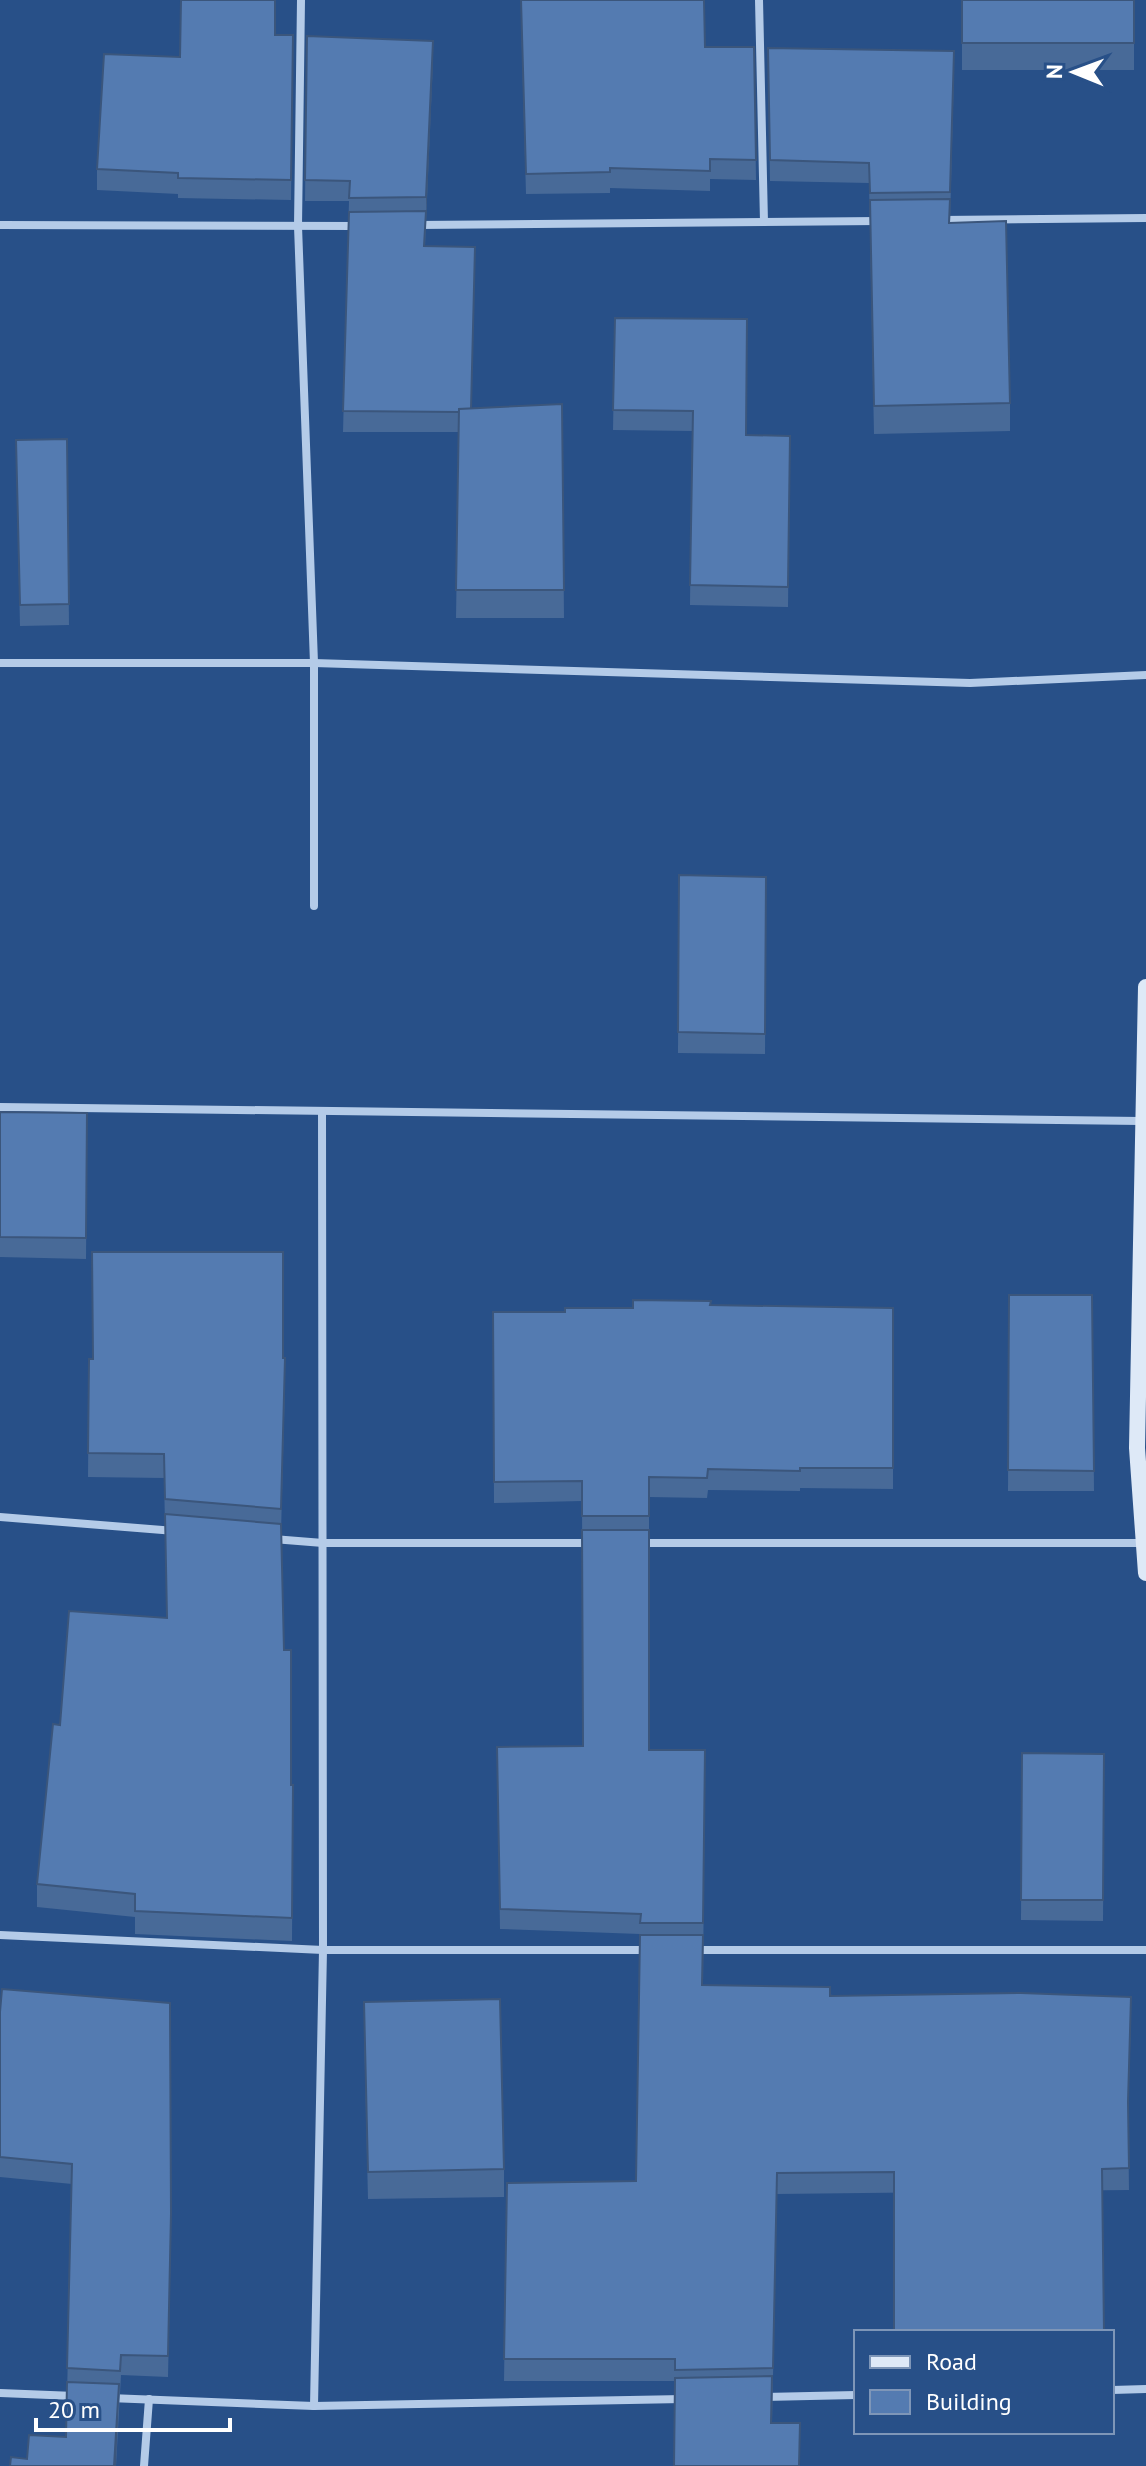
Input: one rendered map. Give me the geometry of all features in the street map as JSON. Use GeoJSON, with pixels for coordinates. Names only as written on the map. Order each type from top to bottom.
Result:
{"type":"FeatureCollection","features":[{"type":"Feature","properties":{"kind":"street"},"geometry":{"type":"LineString","coordinates":[[301,0],[298,226],[314,663],[314,906]]}},
{"type":"Feature","properties":{"kind":"street"},"geometry":{"type":"LineString","coordinates":[[759,0],[764,222]]}},
{"type":"Feature","properties":{"kind":"street"},"geometry":{"type":"LineString","coordinates":[[923,220],[1146,218]]}},
{"type":"Feature","properties":{"kind":"street"},"geometry":{"type":"LineString","coordinates":[[407,225],[891,221]]}},
{"type":"Feature","properties":{"kind":"street"},"geometry":{"type":"LineString","coordinates":[[0,225],[376,226]]}},
{"type":"Feature","properties":{"kind":"street"},"geometry":{"type":"LineString","coordinates":[[0,663],[314,663],[970,683],[1146,675]]}},
{"type":"Feature","properties":{"kind":"street"},"geometry":{"type":"LineString","coordinates":[[1146,987],[1141,1121],[1141,1447],[1146,1573]]}},
{"type":"Feature","properties":{"kind":"street"},"geometry":{"type":"LineString","coordinates":[[0,1107],[1141,1121]]}},
{"type":"Feature","properties":{"kind":"street"},"geometry":{"type":"LineString","coordinates":[[314,2406],[323,1950],[322,1111]]}},
{"type":"Feature","properties":{"kind":"street"},"geometry":{"type":"LineString","coordinates":[[0,1517],[185,1532]]}},
{"type":"Feature","properties":{"kind":"street"},"geometry":{"type":"LineString","coordinates":[[262,1538],[323,1543],[607,1543]]}},
{"type":"Feature","properties":{"kind":"street"},"geometry":{"type":"LineString","coordinates":[[623,1543],[1144,1543]]}},
{"type":"Feature","properties":{"kind":"street"},"geometry":{"type":"LineString","coordinates":[[0,1935],[323,1950],[655,1950]]}},
{"type":"Feature","properties":{"kind":"street"},"geometry":{"type":"LineString","coordinates":[[687,1950],[1146,1950]]}},
{"type":"Feature","properties":{"kind":"street"},"geometry":{"type":"LineString","coordinates":[[1114,2390],[1146,2389]]}},
{"type":"Feature","properties":{"kind":"street"},"geometry":{"type":"LineString","coordinates":[[0,2393],[89,2397]]}},
{"type":"Feature","properties":{"kind":"street"},"geometry":{"type":"LineString","coordinates":[[760,2397],[854,2395]]}},
{"type":"Feature","properties":{"kind":"street"},"geometry":{"type":"LineString","coordinates":[[104,2397],[314,2406],[697,2398]]}},
{"type":"Feature","properties":{"kind":"street"},"geometry":{"type":"LineString","coordinates":[[144,2466],[149,2399]]}},
{"type":"Feature","properties":{"kind":"building"},"geometry":{"type":"Polygon","coordinates":[[[181,0],[275,0],[275,35],[293,35],[291,180],[178,178],[178,173],[97,169],[104,54],[180,57],[181,0]]]}},
{"type":"Feature","properties":{"kind":"building"},"geometry":{"type":"Polygon","coordinates":[[[521,0],[704,0],[705,47],[754,47],[756,160],[710,159],[710,171],[610,168],[610,172],[526,174],[521,0]]]}},
{"type":"Feature","properties":{"kind":"building"},"geometry":{"type":"Polygon","coordinates":[[[962,0],[1134,0],[1134,43],[962,43],[962,0]]]}},
{"type":"Feature","properties":{"kind":"building"},"geometry":{"type":"Polygon","coordinates":[[[307,36],[433,41],[426,197],[349,198],[350,181],[305,180],[307,36]]]}},
{"type":"Feature","properties":{"kind":"building"},"geometry":{"type":"Polygon","coordinates":[[[768,48],[954,51],[950,192],[870,193],[869,163],[770,160],[768,48]]]}},
{"type":"Feature","properties":{"kind":"building"},"geometry":{"type":"Polygon","coordinates":[[[950,199],[949,223],[1006,221],[1010,403],[874,406],[870,200],[950,199]]]}},
{"type":"Feature","properties":{"kind":"building"},"geometry":{"type":"Polygon","coordinates":[[[426,211],[424,246],[475,247],[471,409],[459,409],[459,412],[343,411],[349,212],[426,211]]]}},
{"type":"Feature","properties":{"kind":"building"},"geometry":{"type":"Polygon","coordinates":[[[615,318],[747,319],[746,435],[790,436],[788,587],[690,585],[693,411],[613,410],[615,318]]]}},
{"type":"Feature","properties":{"kind":"building"},"geometry":{"type":"Polygon","coordinates":[[[562,404],[564,590],[456,590],[459,409],[562,404]]]}},
{"type":"Feature","properties":{"kind":"building"},"geometry":{"type":"Polygon","coordinates":[[[67,439],[69,604],[20,605],[16,440],[67,439]]]}},
{"type":"Feature","properties":{"kind":"building"},"geometry":{"type":"Polygon","coordinates":[[[679,875],[766,877],[765,1034],[678,1032],[679,875]]]}},
{"type":"Feature","properties":{"kind":"building"},"geometry":{"type":"Polygon","coordinates":[[[0,1112],[87,1113],[86,1238],[0,1237],[0,1112]]]}},
{"type":"Feature","properties":{"kind":"building"},"geometry":{"type":"Polygon","coordinates":[[[92,1252],[283,1252],[285,1358],[281,1509],[165,1499],[164,1454],[88,1453],[89,1359],[93,1359],[92,1252]]]}},
{"type":"Feature","properties":{"kind":"building"},"geometry":{"type":"Polygon","coordinates":[[[1009,1295],[1092,1295],[1094,1471],[1008,1470],[1009,1295]]]}},
{"type":"Feature","properties":{"kind":"building"},"geometry":{"type":"Polygon","coordinates":[[[633,1300],[711,1301],[710,1305],[893,1308],[893,1468],[800,1468],[800,1471],[708,1469],[707,1478],[649,1477],[649,1516],[582,1516],[582,1481],[494,1482],[493,1312],[633,1308],[633,1300]]]}},
{"type":"Feature","properties":{"kind":"building"},"geometry":{"type":"Polygon","coordinates":[[[165,1514],[281,1524],[284,1650],[291,1650],[292,1918],[135,1911],[135,1894],[37,1884],[53,1724],[60,1725],[69,1611],[167,1618],[165,1514]]]}},
{"type":"Feature","properties":{"kind":"building"},"geometry":{"type":"Polygon","coordinates":[[[582,1530],[649,1530],[649,1750],[705,1750],[703,1923],[640,1923],[641,1914],[500,1909],[497,1747],[583,1746],[582,1530]]]}},
{"type":"Feature","properties":{"kind":"building"},"geometry":{"type":"Polygon","coordinates":[[[1022,1753],[1104,1754],[1103,1900],[1021,1900],[1022,1753]]]}},
{"type":"Feature","properties":{"kind":"building"},"geometry":{"type":"Polygon","coordinates":[[[640,1935],[703,1935],[702,1985],[830,1987],[830,1996],[1021,1993],[1131,1997],[1129,2168],[1102,2169],[1104,2330],[894,2330],[894,2172],[777,2173],[773,2368],[675,2370],[675,2359],[504,2359],[507,2183],[636,2181],[640,1935]]]}},
{"type":"Feature","properties":{"kind":"building"},"geometry":{"type":"Polygon","coordinates":[[[2,1989],[170,2003],[168,2356],[121,2355],[120,2371],[67,2368],[72,2164],[0,2157],[2,1989]]]}},
{"type":"Feature","properties":{"kind":"building"},"geometry":{"type":"Polygon","coordinates":[[[500,1999],[504,2169],[368,2172],[364,2002],[500,1999]]]}},
{"type":"Feature","properties":{"kind":"building"},"geometry":{"type":"Polygon","coordinates":[[[772,2376],[771,2423],[800,2423],[799,2466],[674,2466],[675,2378],[772,2376]]]}},
{"type":"Feature","properties":{"kind":"building"},"geometry":{"type":"Polygon","coordinates":[[[67,2382],[119,2384],[114,2466],[10,2466],[11,2457],[27,2459],[29,2435],[66,2437],[67,2382]]]}}]}
